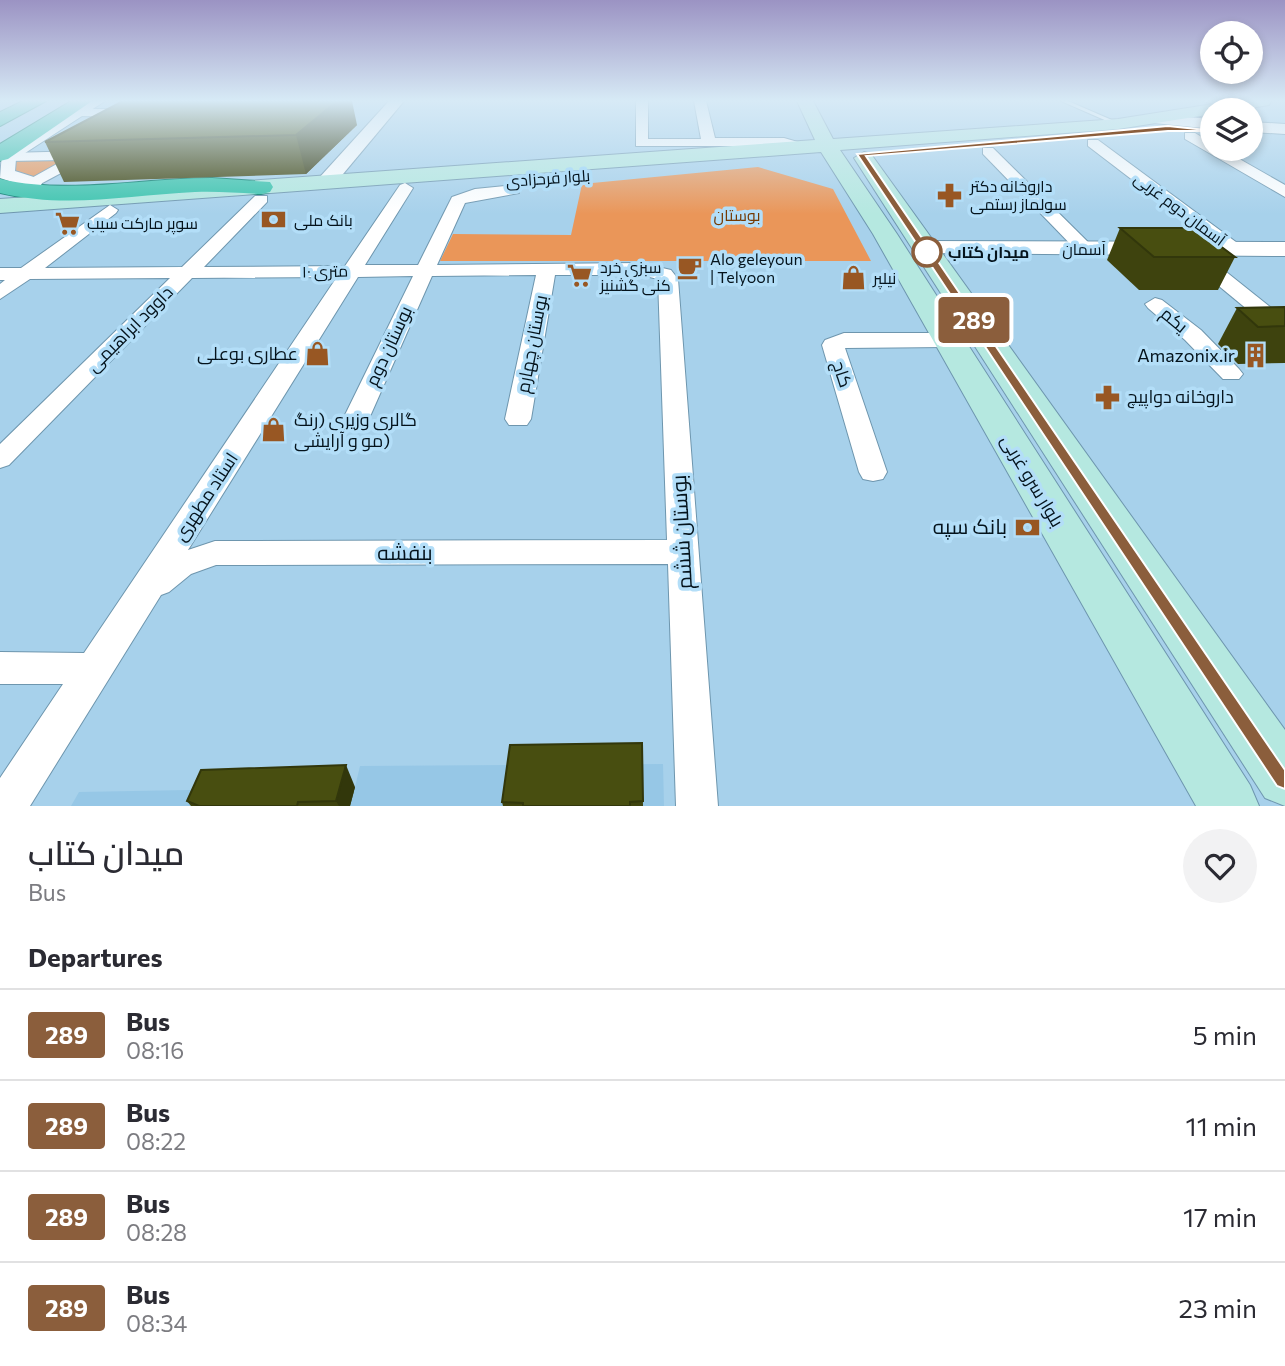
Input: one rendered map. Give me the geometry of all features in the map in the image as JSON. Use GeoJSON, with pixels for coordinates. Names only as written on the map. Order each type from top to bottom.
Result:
{"type":"FeatureCollection","features":[{"type":"Feature","properties":{"kind":"highway"},"geometry":{"type":"LineString","coordinates":[[4,155],[28,139]]}},
{"type":"Feature","properties":{"kind":"highway"},"geometry":{"type":"LineString","coordinates":[[0,186],[58,194],[198,185],[261,193]]}},
{"type":"Feature","properties":{"kind":"main road"},"geometry":{"type":"LineString","coordinates":[[824,139],[833,157],[925,248],[1285,778]]}},
{"type":"Feature","properties":{"kind":"main road","name":"بلوار فرحزادی"},"geometry":{"type":"LineString","coordinates":[[261,193],[405,188],[652,157],[759,162],[833,157],[977,139]]}},
{"type":"Feature","properties":{"kind":"main road","name":"بلوار فرحزادی"},"geometry":{"type":"LineString","coordinates":[[944,142],[996,139]]}},
{"type":"Feature","properties":{"kind":"main road","name":"بلوار فرحزادی"},"geometry":{"type":"LineString","coordinates":[[261,193],[326,182],[652,157],[833,157]]}},
{"type":"Feature","properties":{"kind":"main road"},"geometry":{"type":"LineString","coordinates":[[759,162],[833,157]]}},
{"type":"Feature","properties":{"kind":"main road","name":"بلوار سرو غربی"},"geometry":{"type":"LineString","coordinates":[[833,157],[1229,806]]}},
{"type":"Feature","properties":{"kind":"main road"},"geometry":{"type":"LineString","coordinates":[[0,206],[261,193]]}},
{"type":"Feature","properties":{"kind":"main road"},"geometry":{"type":"LineString","coordinates":[[0,220],[261,193]]}},
{"type":"Feature","properties":{"kind":"street"},"geometry":{"type":"LineString","coordinates":[[326,182],[364,139]]}},
{"type":"Feature","properties":{"kind":"street"},"geometry":{"type":"LineString","coordinates":[[649,139],[652,157],[709,142],[784,142],[833,157]]}},
{"type":"Feature","properties":{"kind":"street"},"geometry":{"type":"LineString","coordinates":[[1195,139],[1285,192]]}},
{"type":"Feature","properties":{"kind":"street","name":"آسمان دوم غربی"},"geometry":{"type":"LineString","coordinates":[[1093,143],[1234,249]]}},
{"type":"Feature","properties":{"kind":"street"},"geometry":{"type":"LineString","coordinates":[[988,151],[1085,248]]}},
{"type":"Feature","properties":{"kind":"street"},"geometry":{"type":"LineString","coordinates":[[82,156],[33,183],[6,174],[4,155],[82,156],[101,153]]}},
{"type":"Feature","properties":{"kind":"street","name":"استاد مطهری"},"geometry":{"type":"LineString","coordinates":[[6,806],[405,188]]}},
{"type":"Feature","properties":{"kind":"street","name":"بوستان دوم"},"geometry":{"type":"LineString","coordinates":[[355,421],[458,200],[475,194],[514,190]]}},
{"type":"Feature","properties":{"kind":"street","name":"داوود ابراهیمی"},"geometry":{"type":"LineString","coordinates":[[0,459],[186,273],[261,193]]}},
{"type":"Feature","properties":{"kind":"street"},"geometry":{"type":"LineString","coordinates":[[0,293],[110,210]]}},
{"type":"Feature","properties":{"kind":"street","name":"آسمان"},"geometry":{"type":"LineString","coordinates":[[925,248],[1285,249]]}},
{"type":"Feature","properties":{"kind":"street"},"geometry":{"type":"LineString","coordinates":[[1186,249],[1285,331]]}},
{"type":"Feature","properties":{"kind":"street","name":"۱۰ متری"},"geometry":{"type":"LineString","coordinates":[[0,274],[650,269]]}},
{"type":"Feature","properties":{"kind":"street","name":"بوستان ششم"},"geometry":{"type":"LineString","coordinates":[[650,269],[664,274],[668,279],[697,806]]}},
{"type":"Feature","properties":{"kind":"street","name":"بوستان چهارم"},"geometry":{"type":"LineString","coordinates":[[519,419],[547,270]]}},
{"type":"Feature","properties":{"kind":"street","name":"یکم"},"geometry":{"type":"LineString","coordinates":[[1155,304],[1193,335],[1231,374]]}},
{"type":"Feature","properties":{"kind":"street"},"geometry":{"type":"LineString","coordinates":[[1259,334],[1285,331]]}},
{"type":"Feature","properties":{"kind":"street","name":"یکم"},"geometry":{"type":"LineString","coordinates":[[1193,335],[1219,335]]}},
{"type":"Feature","properties":{"kind":"street","name":"کاج"},"geometry":{"type":"LineString","coordinates":[[873,472],[833,345],[844,340],[946,340]]}},
{"type":"Feature","properties":{"kind":"street","name":"بنفشه"},"geometry":{"type":"LineString","coordinates":[[141,597],[180,565],[215,554],[683,552]]}},
{"type":"Feature","properties":{"kind":"street"},"geometry":{"type":"LineString","coordinates":[[0,668],[95,669]]}},
{"type":"Feature","properties":{"kind":"shaded area"},"geometry":{"type":"Polygon","coordinates":[[[663,764],[664,806],[71,806],[79,792],[355,787],[360,766],[663,764]]]}},
{"type":"Feature","properties":{"kind":"green space"},"geometry":{"type":"Polygon","coordinates":[[[18,159],[68,159],[40,177],[21,178],[10,166],[18,159]]]}},
{"type":"Feature","properties":{"kind":"green space","name":"بوستان"},"geometry":{"type":"Polygon","coordinates":[[[758,167],[833,189],[871,261],[440,261],[453,234],[571,235],[582,184],[758,167]]]}},
{"type":"Feature","properties":{"kind":"building"},"geometry":{"type":"Polygon","coordinates":[[[51,139],[166,139],[45,142],[51,139]]]}},
{"type":"Feature","properties":{"kind":"building"},"geometry":{"type":"Polygon","coordinates":[[[1120,228],[1196,228],[1235,257],[1154,257],[1120,228]]]}},
{"type":"Feature","properties":{"kind":"building"},"geometry":{"type":"Polygon","coordinates":[[[1285,307],[1285,326],[1258,327],[1237,308],[1285,307]]]}},
{"type":"Feature","properties":{"kind":"building"},"geometry":{"type":"Polygon","coordinates":[[[642,743],[643,801],[630,802],[630,806],[523,806],[523,803],[502,802],[510,745],[642,743]]]}},
{"type":"Feature","properties":{"kind":"building"},"geometry":{"type":"Polygon","coordinates":[[[346,765],[336,801],[298,802],[297,806],[199,806],[187,801],[201,770],[346,765]]]}},
{"type":"Feature","properties":{"kind":"bus line","name":"289"},"geometry":{"type":"LineString","coordinates":[[1047,139],[861,154],[1285,778]]}},
{"type":"Feature","properties":{"kind":"place","name":"داروخانه دکتر سولماز رستمی"},"geometry":{"type":"Point","coordinates":[950,195]}},
{"type":"Feature","properties":{"kind":"place","name":"بانک ملی"},"geometry":{"type":"Point","coordinates":[274,220]}},
{"type":"Feature","properties":{"kind":"place","name":"سوپر مارکت سیب"},"geometry":{"type":"Point","coordinates":[67,223]}},
{"type":"Feature","properties":{"kind":"place","name":"میدان کتاب"},"geometry":{"type":"Point","coordinates":[927,252]}},
{"type":"Feature","properties":{"kind":"place","name":"Alo geleyoun | Telyoon"},"geometry":{"type":"Point","coordinates":[690,268]}},
{"type":"Feature","properties":{"kind":"place","name":"سبزی خرد کنی گشنیز"},"geometry":{"type":"Point","coordinates":[580,276]}},
{"type":"Feature","properties":{"kind":"place","name":"نیلپر"},"geometry":{"type":"Point","coordinates":[853,278]}},
{"type":"Feature","properties":{"kind":"place","name":"عطاری بوعلی"},"geometry":{"type":"Point","coordinates":[318,354]}},
{"type":"Feature","properties":{"kind":"place","name":"Amazonix.ir"},"geometry":{"type":"Point","coordinates":[1255,356]}},
{"type":"Feature","properties":{"kind":"place","name":"داروخانه دواپیچ"},"geometry":{"type":"Point","coordinates":[1107,397]}},
{"type":"Feature","properties":{"kind":"place","name":"گالری وزیری (رنگ مو و آرایشی)"},"geometry":{"type":"Point","coordinates":[274,430]}},
{"type":"Feature","properties":{"kind":"place","name":"بانک سپه"},"geometry":{"type":"Point","coordinates":[1027,527]}}]}
